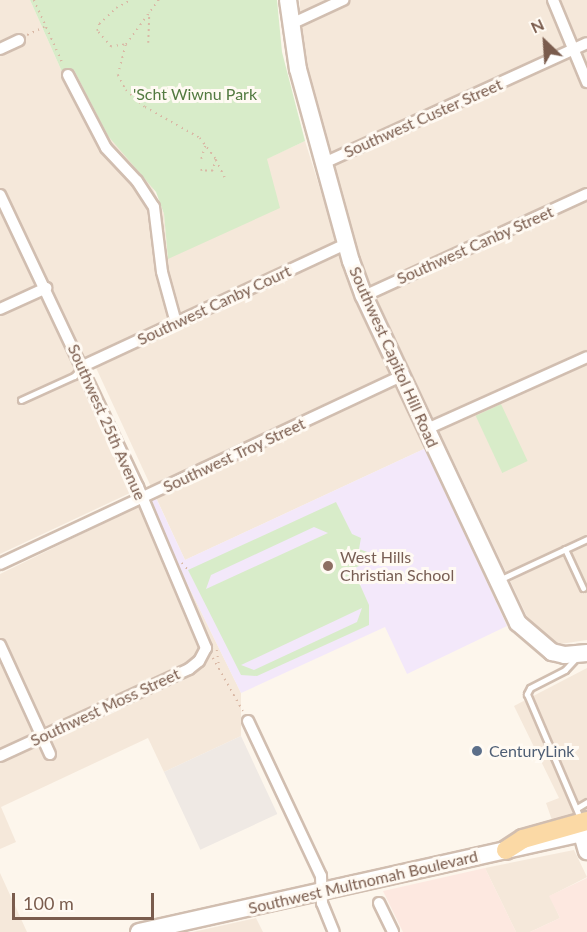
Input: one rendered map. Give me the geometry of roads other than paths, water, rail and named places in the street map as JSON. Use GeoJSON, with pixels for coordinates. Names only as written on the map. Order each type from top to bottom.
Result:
{"type":"FeatureCollection","features":[{"type":"Feature","properties":{"kind":"main road"},"geometry":{"type":"LineString","coordinates":[[506,850],[523,839],[583,824]]}},
{"type":"Feature","properties":{"kind":"street","name":"Southwest Capitol Hill Road"},"geometry":{"type":"LineString","coordinates":[[288,0],[289,25],[324,163],[346,244],[364,296],[518,623],[528,636],[559,654],[583,654]]}},
{"type":"Feature","properties":{"kind":"street"},"geometry":{"type":"LineString","coordinates":[[289,25],[343,0]]}},
{"type":"Feature","properties":{"kind":"street"},"geometry":{"type":"LineString","coordinates":[[553,0],[587,82]]}},
{"type":"Feature","properties":{"kind":"street"},"geometry":{"type":"LineString","coordinates":[[0,49],[19,40]]}},
{"type":"Feature","properties":{"kind":"street","name":"Southwest Custer Street"},"geometry":{"type":"LineString","coordinates":[[324,163],[587,43]]}},
{"type":"Feature","properties":{"kind":"street"},"geometry":{"type":"LineString","coordinates":[[68,75],[106,148],[137,181],[154,207],[162,272],[176,323]]}},
{"type":"Feature","properties":{"kind":"street","name":"Southwest Canby Street"},"geometry":{"type":"LineString","coordinates":[[364,296],[587,194]]}},
{"type":"Feature","properties":{"kind":"street","name":"Southwest 25th Avenue"},"geometry":{"type":"LineString","coordinates":[[0,195],[83,366],[205,644],[205,652]]}},
{"type":"Feature","properties":{"kind":"street","name":"Southwest Canby Court"},"geometry":{"type":"LineString","coordinates":[[83,366],[346,244]]}},
{"type":"Feature","properties":{"kind":"street"},"geometry":{"type":"LineString","coordinates":[[0,309],[46,288]]}},
{"type":"Feature","properties":{"kind":"street"},"geometry":{"type":"LineString","coordinates":[[427,429],[587,357]]}},
{"type":"Feature","properties":{"kind":"street","name":"Southwest Troy Street"},"geometry":{"type":"LineString","coordinates":[[0,564],[402,376]]}},
{"type":"Feature","properties":{"kind":"street"},"geometry":{"type":"LineString","coordinates":[[0,645],[50,754]]}},
{"type":"Feature","properties":{"kind":"street","name":"Southwest Moss Street"},"geometry":{"type":"LineString","coordinates":[[0,756],[189,669],[205,652]]}},
{"type":"Feature","properties":{"kind":"street"},"geometry":{"type":"LineString","coordinates":[[248,721],[321,876],[322,903],[334,932]]}},
{"type":"Feature","properties":{"kind":"street"},"geometry":{"type":"LineString","coordinates":[[583,824],[587,851]]}},
{"type":"Feature","properties":{"kind":"street","name":"Southwest Multnomah Boulevard"},"geometry":{"type":"LineString","coordinates":[[139,932],[506,850]]}},
{"type":"Feature","properties":{"kind":"street"},"geometry":{"type":"LineString","coordinates":[[379,903],[393,932]]}},
{"type":"Feature","properties":{"kind":"lane"},"geometry":{"type":"LineString","coordinates":[[21,400],[74,376],[83,366]]}},
{"type":"Feature","properties":{"kind":"lane"},"geometry":{"type":"LineString","coordinates":[[497,581],[587,539]]}},
{"type":"Feature","properties":{"kind":"lane"},"geometry":{"type":"LineString","coordinates":[[565,549],[583,588]]}},
{"type":"Feature","properties":{"kind":"lane"},"geometry":{"type":"LineString","coordinates":[[583,654],[565,670],[527,690],[583,824]]}},
{"type":"Feature","properties":{"kind":"lane"},"geometry":{"type":"LineString","coordinates":[[583,824],[587,802]]}},
{"type":"Feature","properties":{"kind":"place","name":"West Hills Christian School"},"geometry":{"type":"Point","coordinates":[328,566]}},
{"type":"Feature","properties":{"kind":"place","name":"CenturyLink"},"geometry":{"type":"Point","coordinates":[477,751]}},
{"type":"Feature","properties":{"kind":"park label","name":"'Scht Wiwnu Park"},"geometry":{"type":"Point","coordinates":[195,94]}}]}
